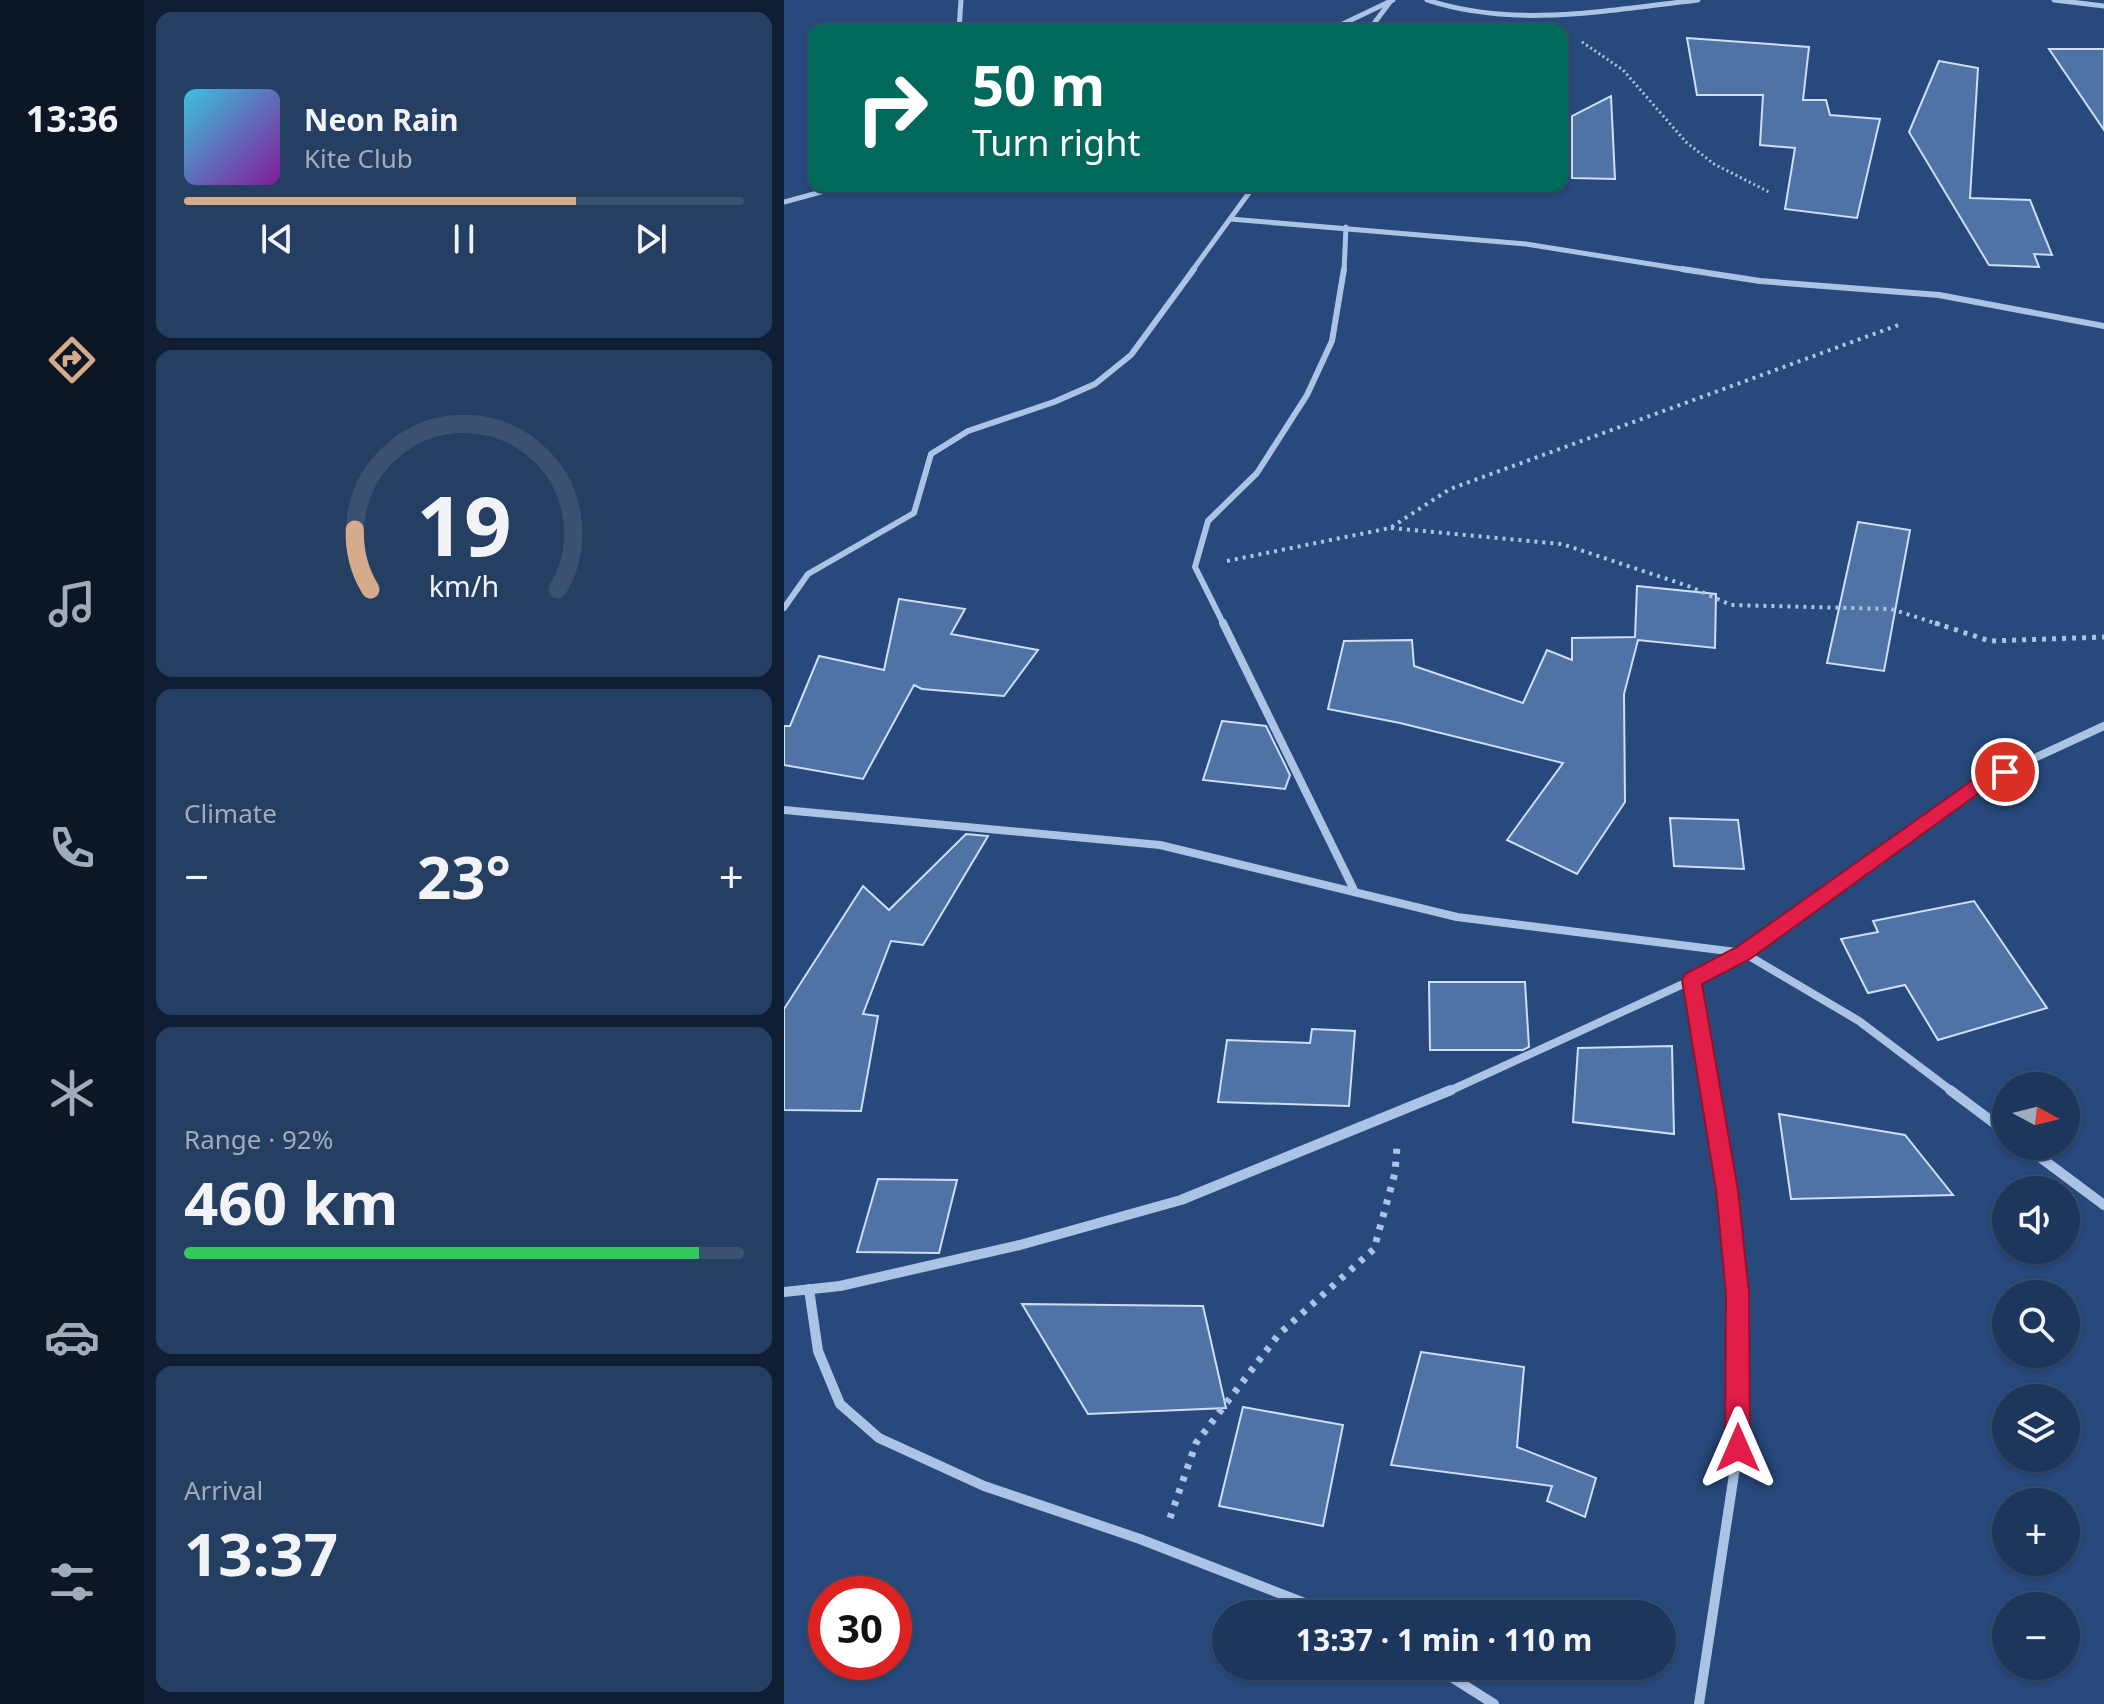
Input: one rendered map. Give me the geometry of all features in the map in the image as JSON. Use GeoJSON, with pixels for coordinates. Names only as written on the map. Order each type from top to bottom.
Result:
{"type":"FeatureCollection","features":[{"type":"Feature","properties":{"kind":"street"},"geometry":{"type":"LineString","coordinates":[[959,24],[961,0]]}},
{"type":"Feature","properties":{"kind":"street"},"geometry":{"type":"LineString","coordinates":[[1342,24],[1392,0]]}},
{"type":"Feature","properties":{"kind":"street"},"geometry":{"type":"LineString","coordinates":[[1374,24],[1392,0]]}},
{"type":"Feature","properties":{"kind":"street"},"geometry":{"type":"LineString","coordinates":[[1427,0],[1470,12],[1547,14],[1698,0]]}},
{"type":"Feature","properties":{"kind":"street"},"geometry":{"type":"LineString","coordinates":[[2054,0],[2084,2],[2104,8]]}},
{"type":"Feature","properties":{"kind":"street"},"geometry":{"type":"LineString","coordinates":[[784,202],[821,192]]}},
{"type":"Feature","properties":{"kind":"street"},"geometry":{"type":"LineString","coordinates":[[784,608],[808,574],[914,513],[931,454],[968,431],[1054,402],[1095,384],[1131,355],[1250,192]]}},
{"type":"Feature","properties":{"kind":"street"},"geometry":{"type":"LineString","coordinates":[[1230,219],[1526,244],[1760,281],[1939,295],[2104,326]]}},
{"type":"Feature","properties":{"kind":"street"},"geometry":{"type":"LineString","coordinates":[[1346,227],[1344,271],[1332,341],[1307,395],[1257,473],[1208,521],[1195,567],[1355,892]]}},
{"type":"Feature","properties":{"kind":"street"},"geometry":{"type":"LineString","coordinates":[[784,1292],[840,1286],[1020,1245],[1181,1200],[1400,1113],[1692,980],[1744,953],[1980,783],[2104,726]]}},
{"type":"Feature","properties":{"kind":"street"},"geometry":{"type":"LineString","coordinates":[[784,810],[1160,845],[1457,917],[1744,953],[1859,1021],[1992,1121]]}},
{"type":"Feature","properties":{"kind":"street"},"geometry":{"type":"LineString","coordinates":[[1692,980],[1725,1175],[1738,1293],[1738,1448],[1699,1704]]}},
{"type":"Feature","properties":{"kind":"street"},"geometry":{"type":"LineString","coordinates":[[2044,1160],[2104,1205]]}},
{"type":"Feature","properties":{"kind":"street"},"geometry":{"type":"LineString","coordinates":[[809,1289],[818,1351],[840,1404],[879,1438],[984,1486],[1140,1539],[1297,1600]]}},
{"type":"Feature","properties":{"kind":"street"},"geometry":{"type":"LineString","coordinates":[[1456,1680],[1494,1704]]}},
{"type":"Feature","properties":{"kind":"path"},"geometry":{"type":"LineString","coordinates":[[1547,14],[1561,24]]}},
{"type":"Feature","properties":{"kind":"path"},"geometry":{"type":"LineString","coordinates":[[1568,29],[1623,70],[1695,149],[1714,164],[1769,192]]}},
{"type":"Feature","properties":{"kind":"path"},"geometry":{"type":"LineString","coordinates":[[1390,528],[1450,489],[1907,322]]}},
{"type":"Feature","properties":{"kind":"path"},"geometry":{"type":"LineString","coordinates":[[1195,567],[1390,528],[1562,544],[1691,587],[1731,605],[1891,609],[1990,641],[2104,637]]}},
{"type":"Feature","properties":{"kind":"path"},"geometry":{"type":"LineString","coordinates":[[1166,1530],[1196,1443],[1279,1334],[1374,1249],[1395,1173],[1400,1113]]}},
{"type":"Feature","properties":{"kind":"building"},"geometry":{"type":"Polygon","coordinates":[[[1687,38],[1809,47],[1803,100],[1826,100],[1830,115],[1880,119],[1857,218],[1785,209],[1795,148],[1760,145],[1763,95],[1697,95],[1687,38]]]}},
{"type":"Feature","properties":{"kind":"building"},"geometry":{"type":"Polygon","coordinates":[[[2049,49],[2104,49],[2104,130],[2049,49]]]}},
{"type":"Feature","properties":{"kind":"building"},"geometry":{"type":"Polygon","coordinates":[[[1939,61],[1978,68],[1970,198],[2030,200],[2052,255],[2034,254],[2039,267],[1989,265],[1909,132],[1939,61]]]}},
{"type":"Feature","properties":{"kind":"building"},"geometry":{"type":"Polygon","coordinates":[[[1611,96],[1615,179],[1572,178],[1572,116],[1611,96]]]}},
{"type":"Feature","properties":{"kind":"building"},"geometry":{"type":"Polygon","coordinates":[[[1858,522],[1910,530],[1884,671],[1827,663],[1858,522]]]}},
{"type":"Feature","properties":{"kind":"building"},"geometry":{"type":"Polygon","coordinates":[[[1637,586],[1716,594],[1715,648],[1638,640],[1624,694],[1625,802],[1577,874],[1507,840],[1563,763],[1400,723],[1328,709],[1344,641],[1412,640],[1414,666],[1523,703],[1547,650],[1572,660],[1572,638],[1635,637],[1637,586]]]}},
{"type":"Feature","properties":{"kind":"building"},"geometry":{"type":"Polygon","coordinates":[[[899,599],[965,609],[951,634],[1038,650],[1004,696],[922,689],[914,685],[863,779],[784,765],[784,726],[790,726],[819,656],[884,670],[899,599]]]}},
{"type":"Feature","properties":{"kind":"building"},"geometry":{"type":"Polygon","coordinates":[[[1222,721],[1266,726],[1290,775],[1285,789],[1203,780],[1222,721]]]}},
{"type":"Feature","properties":{"kind":"building"},"geometry":{"type":"Polygon","coordinates":[[[1670,818],[1738,820],[1744,869],[1674,866],[1670,818]]]}},
{"type":"Feature","properties":{"kind":"building"},"geometry":{"type":"Polygon","coordinates":[[[966,834],[988,836],[923,945],[891,941],[863,1014],[878,1016],[861,1111],[784,1110],[784,1009],[863,886],[889,910],[966,834]]]}},
{"type":"Feature","properties":{"kind":"building"},"geometry":{"type":"Polygon","coordinates":[[[1974,901],[2047,1008],[1938,1040],[1905,985],[1868,993],[1841,939],[1878,932],[1873,921],[1974,901]]]}},
{"type":"Feature","properties":{"kind":"building"},"geometry":{"type":"Polygon","coordinates":[[[1429,982],[1525,982],[1529,1047],[1523,1050],[1430,1050],[1429,982]]]}},
{"type":"Feature","properties":{"kind":"building"},"geometry":{"type":"Polygon","coordinates":[[[1312,1029],[1355,1031],[1349,1106],[1218,1102],[1227,1040],[1310,1043],[1312,1029]]]}},
{"type":"Feature","properties":{"kind":"building"},"geometry":{"type":"Polygon","coordinates":[[[1672,1046],[1674,1134],[1573,1122],[1578,1048],[1672,1046]]]}},
{"type":"Feature","properties":{"kind":"building"},"geometry":{"type":"Polygon","coordinates":[[[1779,1114],[1905,1135],[1953,1195],[1791,1199],[1779,1114]]]}},
{"type":"Feature","properties":{"kind":"building"},"geometry":{"type":"Polygon","coordinates":[[[878,1179],[957,1180],[939,1253],[857,1252],[878,1179]]]}},
{"type":"Feature","properties":{"kind":"building"},"geometry":{"type":"Polygon","coordinates":[[[1022,1304],[1203,1306],[1226,1408],[1088,1414],[1022,1304]]]}},
{"type":"Feature","properties":{"kind":"building"},"geometry":{"type":"Polygon","coordinates":[[[1421,1352],[1524,1367],[1517,1447],[1596,1478],[1585,1517],[1547,1501],[1552,1486],[1391,1465],[1421,1352]]]}},
{"type":"Feature","properties":{"kind":"building"},"geometry":{"type":"Polygon","coordinates":[[[1243,1407],[1343,1425],[1323,1526],[1219,1506],[1243,1407]]]}},
{"type":"Feature","properties":{"kind":"route"},"geometry":{"type":"LineString","coordinates":[[1738,1448],[1738,1293],[1727,1190],[1692,980],[1744,953],[1980,783],[2005,772]]}}]}
